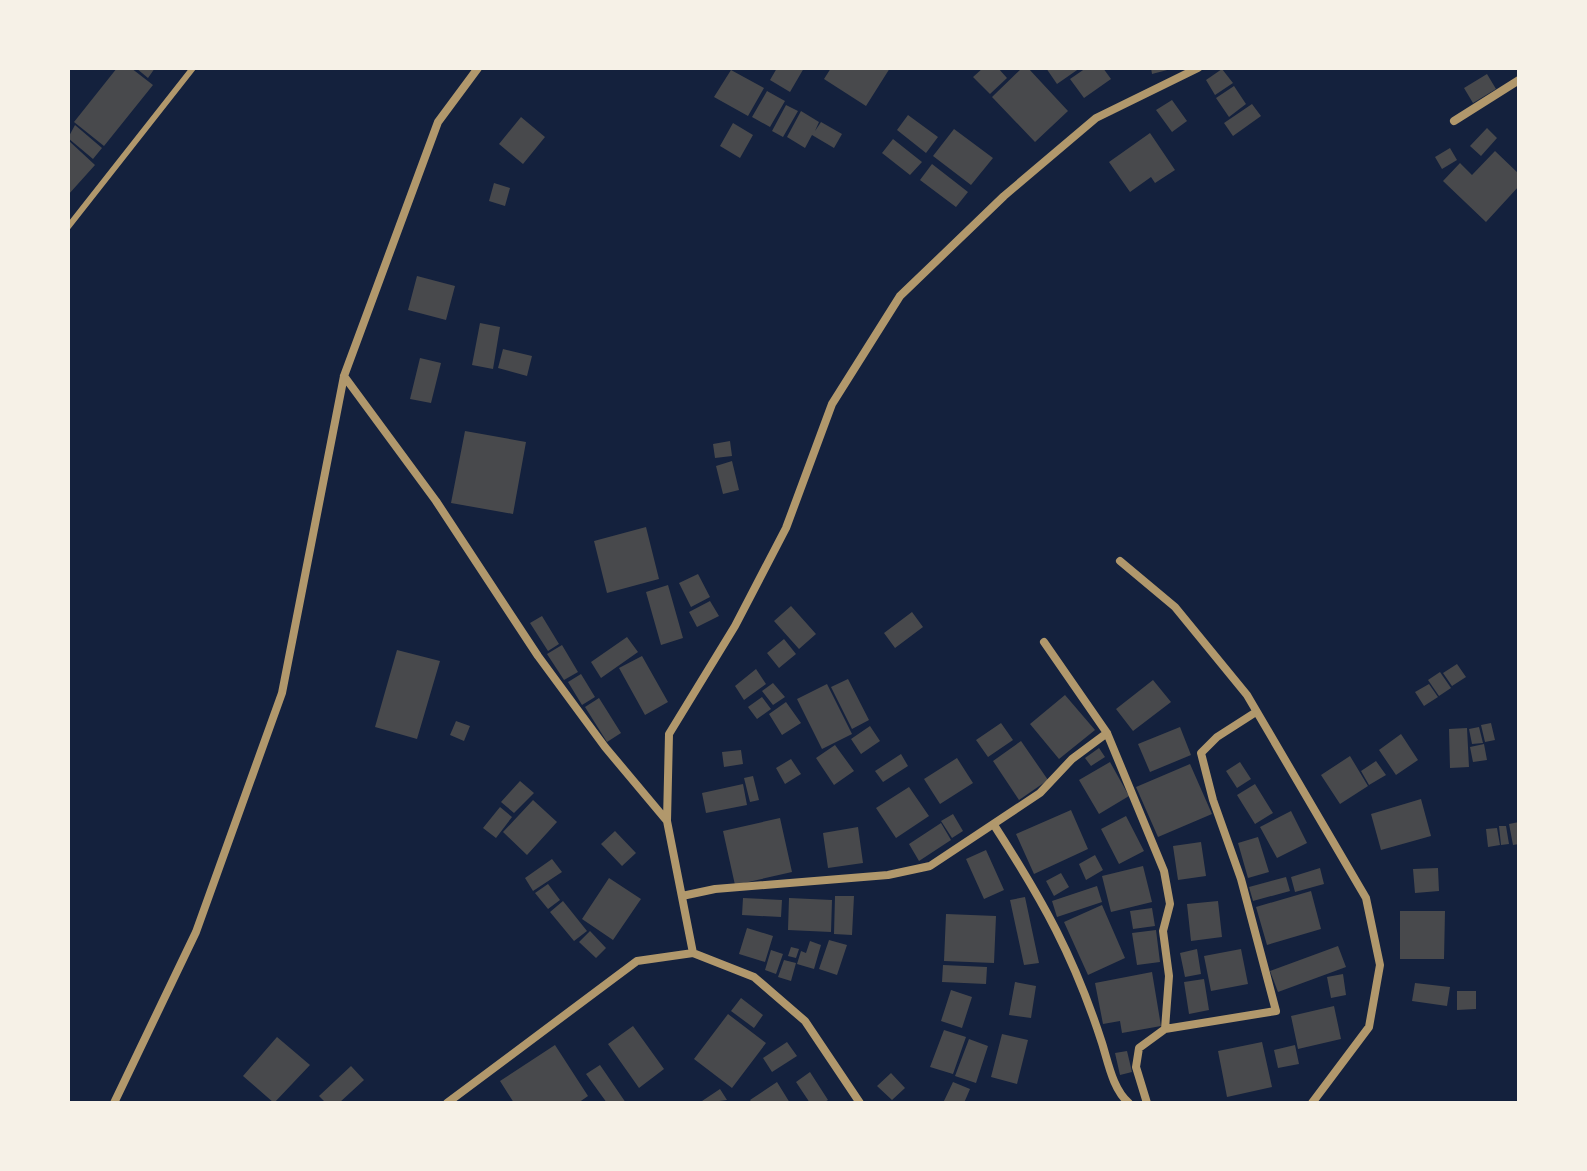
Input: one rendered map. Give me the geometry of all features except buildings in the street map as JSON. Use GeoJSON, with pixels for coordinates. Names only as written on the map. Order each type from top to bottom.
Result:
{"type":"FeatureCollection","features":[{"type":"Feature","properties":{"kind":"street"},"geometry":{"type":"LineString","coordinates":[[114,1103],[196,932],[282,693],[344,376],[438,122],[478,68]]}},
{"type":"Feature","properties":{"kind":"street"},"geometry":{"type":"LineString","coordinates":[[693,953],[667,821],[669,734],[735,626],[786,528],[832,404],[900,296],[1004,196],[1096,118],[1198,68]]}},
{"type":"Feature","properties":{"kind":"street"},"geometry":{"type":"LineString","coordinates":[[1454,121],[1519,80]]}},
{"type":"Feature","properties":{"kind":"street"},"geometry":{"type":"LineString","coordinates":[[344,376],[436,501],[546,667],[605,747],[667,821]]}},
{"type":"Feature","properties":{"kind":"street"},"geometry":{"type":"LineString","coordinates":[[1120,561],[1175,607],[1256,712],[1366,898],[1380,965],[1369,1027],[1312,1103]]}},
{"type":"Feature","properties":{"kind":"street"},"geometry":{"type":"LineString","coordinates":[[1044,642],[1107,733],[1164,871],[1170,904],[1163,931],[1169,976],[1165,1029]]}},
{"type":"Feature","properties":{"kind":"street"},"geometry":{"type":"LineString","coordinates":[[1147,1103],[1136,1067],[1139,1048],[1165,1029],[1276,1011],[1241,879],[1201,753],[1217,737],[1256,712]]}},
{"type":"Feature","properties":{"kind":"street"},"geometry":{"type":"LineString","coordinates":[[682,896],[715,889],[888,875],[930,866],[1040,793],[1072,759],[1107,733]]}},
{"type":"Feature","properties":{"kind":"street"},"geometry":{"type":"LineString","coordinates":[[994,825],[1048,910],[1074,963],[1110,1067],[1122,1097],[1129,1103]]}},
{"type":"Feature","properties":{"kind":"street"},"geometry":{"type":"LineString","coordinates":[[447,1103],[637,961],[693,953],[754,977],[805,1021],[860,1103]]}},
{"type":"Feature","properties":{"kind":"lane"},"geometry":{"type":"LineString","coordinates":[[68,227],[193,68]]}}]}
